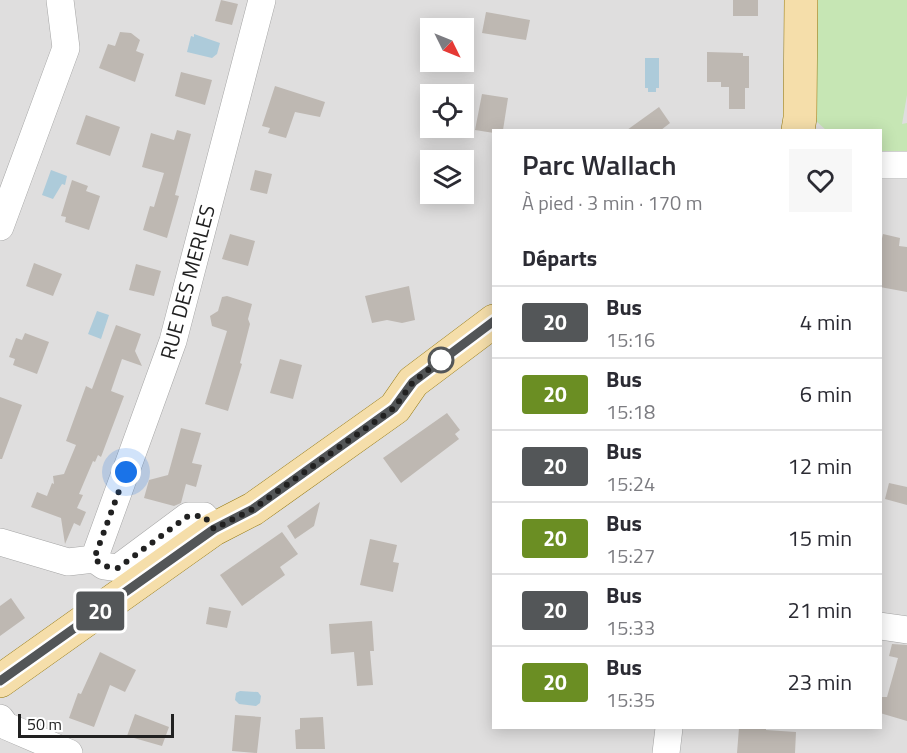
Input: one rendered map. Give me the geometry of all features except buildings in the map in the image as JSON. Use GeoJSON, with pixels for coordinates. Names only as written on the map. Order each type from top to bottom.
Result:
{"type":"FeatureCollection","features":[{"type":"Feature","properties":{"kind":"main road"},"geometry":{"type":"LineString","coordinates":[[798,129],[801,0]]}},
{"type":"Feature","properties":{"kind":"main road"},"geometry":{"type":"LineString","coordinates":[[0,681],[214,529],[253,509],[385,415],[394,408],[413,382],[492,323]]}},
{"type":"Feature","properties":{"kind":"street"},"geometry":{"type":"LineString","coordinates":[[0,227],[66,48],[60,0]]}},
{"type":"Feature","properties":{"kind":"street","name":"RUE DES MERLES"},"geometry":{"type":"LineString","coordinates":[[94,559],[173,341],[262,0]]}},
{"type":"Feature","properties":{"kind":"street"},"geometry":{"type":"LineString","coordinates":[[882,165],[907,165]]}},
{"type":"Feature","properties":{"kind":"street"},"geometry":{"type":"LineString","coordinates":[[0,542],[68,562],[94,559],[104,566],[118,568],[188,516],[204,516],[214,529]]}},
{"type":"Feature","properties":{"kind":"street"},"geometry":{"type":"LineString","coordinates":[[882,626],[907,630]]}},
{"type":"Feature","properties":{"kind":"street"},"geometry":{"type":"LineString","coordinates":[[0,718],[6,726],[69,753]]}},
{"type":"Feature","properties":{"kind":"street"},"geometry":{"type":"LineString","coordinates":[[666,753],[669,729]]}},
{"type":"Feature","properties":{"kind":"shaded area"},"geometry":{"type":"Polygon","coordinates":[[[0,0],[907,0],[907,753],[0,753],[0,0]]]}},
{"type":"Feature","properties":{"kind":"green space"},"geometry":{"type":"Polygon","coordinates":[[[817,0],[907,0],[907,95],[902,124],[907,123],[907,153],[882,153],[882,129],[825,129],[816,121],[817,0]]]}},
{"type":"Feature","properties":{"kind":"water"},"geometry":{"type":"Polygon","coordinates":[[[194,34],[220,43],[217,54],[212,58],[187,52],[191,36],[194,37],[194,34]]]}},
{"type":"Feature","properties":{"kind":"water"},"geometry":{"type":"Polygon","coordinates":[[[645,58],[659,58],[659,88],[656,88],[656,92],[648,92],[648,88],[645,88],[645,58]]]}},
{"type":"Feature","properties":{"kind":"water"},"geometry":{"type":"Polygon","coordinates":[[[51,170],[67,176],[65,185],[62,184],[53,199],[42,195],[51,170]]]}},
{"type":"Feature","properties":{"kind":"water"},"geometry":{"type":"Polygon","coordinates":[[[97,311],[109,315],[101,339],[88,334],[97,311]]]}},
{"type":"Feature","properties":{"kind":"water"},"geometry":{"type":"Polygon","coordinates":[[[240,691],[258,692],[261,696],[260,703],[256,706],[239,704],[235,700],[236,693],[240,691]]]}},
{"type":"Feature","properties":{"kind":"bus line","name":"20"},"geometry":{"type":"LineString","coordinates":[[0,681],[214,529],[253,509],[394,408],[413,382],[492,322]]}},
{"type":"Feature","properties":{"kind":"route"},"geometry":{"type":"LineString","coordinates":[[126,472],[94,559],[104,566],[118,568],[188,516],[204,516],[214,529],[253,509],[394,408],[413,382],[441,360]]}}]}
